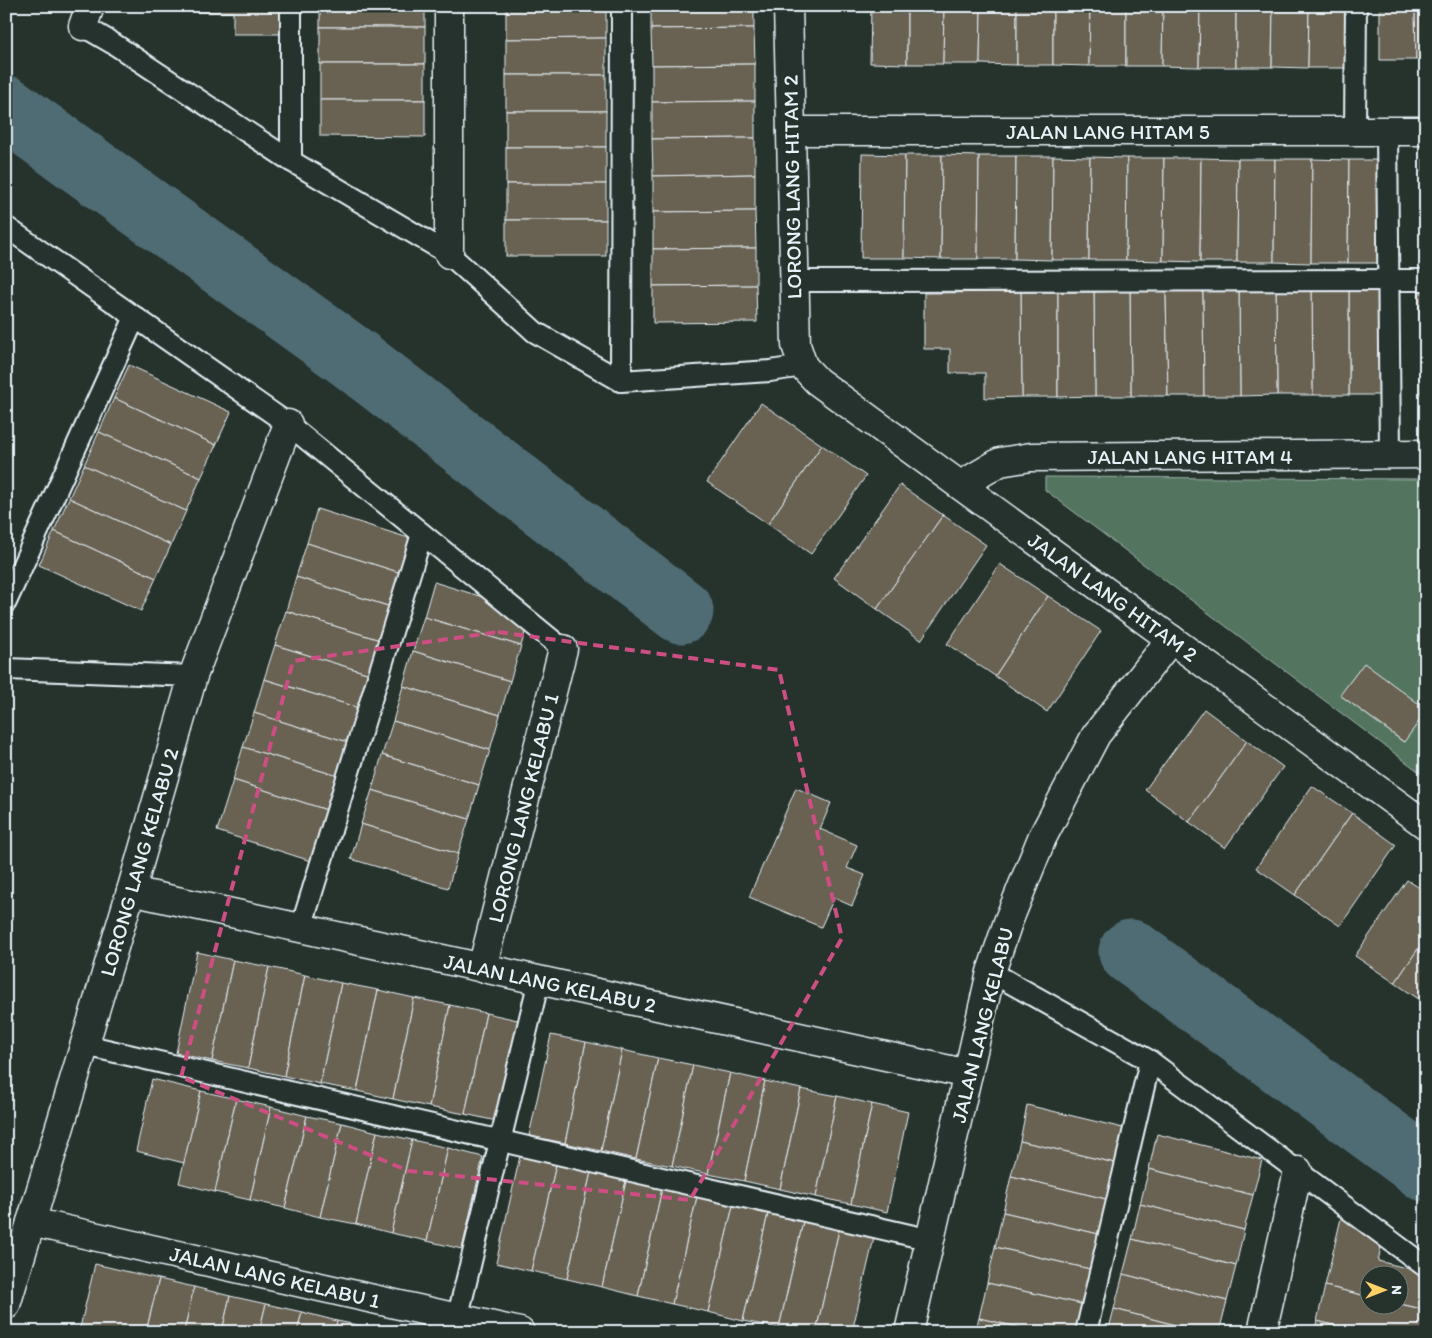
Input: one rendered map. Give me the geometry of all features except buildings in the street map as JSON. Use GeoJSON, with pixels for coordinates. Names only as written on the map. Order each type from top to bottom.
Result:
{"type":"FeatureCollection","features":[{"type":"Feature","properties":{"kind":"street"},"geometry":{"type":"LineString","coordinates":[[449,6],[449,254]]}},
{"type":"Feature","properties":{"kind":"street","name":"LORONG LANG HITAM 2"},"geometry":{"type":"LineString","coordinates":[[788,6],[796,345],[803,366]]}},
{"type":"Feature","properties":{"kind":"street","name":"JALAN LANG HITAM 5"},"geometry":{"type":"LineString","coordinates":[[791,131],[1426,131]]}},
{"type":"Feature","properties":{"kind":"street","name":"JALAN LANG HITAM 2"},"geometry":{"type":"LineString","coordinates":[[803,366],[817,381],[1426,825]]}},
{"type":"Feature","properties":{"kind":"street","name":"LORONG LANG KELABU 2"},"geometry":{"type":"LineString","coordinates":[[6,1305],[194,676],[288,424]]}},
{"type":"Feature","properties":{"kind":"street","name":"JALAN LANG HITAM 4"},"geometry":{"type":"LineString","coordinates":[[961,485],[1000,462],[1031,457],[1426,454]]}},
{"type":"Feature","properties":{"kind":"street","name":"JALAN LANG KELABU"},"geometry":{"type":"LineString","coordinates":[[909,1332],[991,972],[1008,922],[1042,838],[1096,734],[1171,639]]}},
{"type":"Feature","properties":{"kind":"street","name":"LORONG LANG KELABU 1"},"geometry":{"type":"LineString","coordinates":[[482,968],[563,649]]}},
{"type":"Feature","properties":{"kind":"street","name":"JALAN LANG KELABU 2"},"geometry":{"type":"LineString","coordinates":[[131,891],[968,1074]]}},
{"type":"Feature","properties":{"kind":"street"},"geometry":{"type":"LineString","coordinates":[[1262,1332],[1298,1171]]}},
{"type":"Feature","properties":{"kind":"street","name":"JALAN LANG KELABU 1"},"geometry":{"type":"LineString","coordinates":[[31,1222],[455,1325],[520,1332]]}},
{"type":"Feature","properties":{"kind":"lane"},"geometry":{"type":"LineString","coordinates":[[291,6],[291,160]]}},
{"type":"Feature","properties":{"kind":"lane"},"geometry":{"type":"LineString","coordinates":[[621,381],[622,6]]}},
{"type":"Feature","properties":{"kind":"lane"},"geometry":{"type":"LineString","coordinates":[[1355,130],[1356,6]]}},
{"type":"Feature","properties":{"kind":"lane"},"geometry":{"type":"LineString","coordinates":[[87,16],[122,49],[291,160],[449,254],[535,332],[621,381],[770,371],[803,366]]}},
{"type":"Feature","properties":{"kind":"lane"},"geometry":{"type":"LineString","coordinates":[[1387,130],[1390,454]]}},
{"type":"Feature","properties":{"kind":"lane"},"geometry":{"type":"LineString","coordinates":[[6,227],[288,424],[563,649]]}},
{"type":"Feature","properties":{"kind":"lane"},"geometry":{"type":"LineString","coordinates":[[794,281],[1426,280]]}},
{"type":"Feature","properties":{"kind":"lane"},"geometry":{"type":"LineString","coordinates":[[6,602],[135,317]]}},
{"type":"Feature","properties":{"kind":"lane"},"geometry":{"type":"LineString","coordinates":[[301,928],[422,534]]}},
{"type":"Feature","properties":{"kind":"lane"},"geometry":{"type":"LineString","coordinates":[[6,669],[194,676]]}},
{"type":"Feature","properties":{"kind":"lane"},"geometry":{"type":"LineString","coordinates":[[991,972],[1150,1061],[1426,1267]]}},
{"type":"Feature","properties":{"kind":"lane"},"geometry":{"type":"LineString","coordinates":[[455,1325],[539,980]]}},
{"type":"Feature","properties":{"kind":"lane"},"geometry":{"type":"LineString","coordinates":[[84,1045],[931,1240]]}},
{"type":"Feature","properties":{"kind":"lane"},"geometry":{"type":"LineString","coordinates":[[1086,1332],[1150,1061]]}},
{"type":"Feature","properties":{"kind":"highlighted area"},"geometry":{"type":"Polygon","coordinates":[[[498,632],[779,670],[842,938],[690,1200],[409,1171],[181,1077],[293,661],[498,632]]]}},
{"type":"Feature","properties":{"kind":"green space"},"geometry":{"type":"Polygon","coordinates":[[[1045,477],[1426,479],[1426,709],[1340,695],[1403,742],[1426,712],[1426,777],[1045,490],[1045,477]]]}},
{"type":"Feature","properties":{"kind":"waterway"},"geometry":{"type":"LineString","coordinates":[[6,108],[354,359],[681,611]]}},
{"type":"Feature","properties":{"kind":"waterway"},"geometry":{"type":"LineString","coordinates":[[1131,952],[1426,1169]]}}]}
